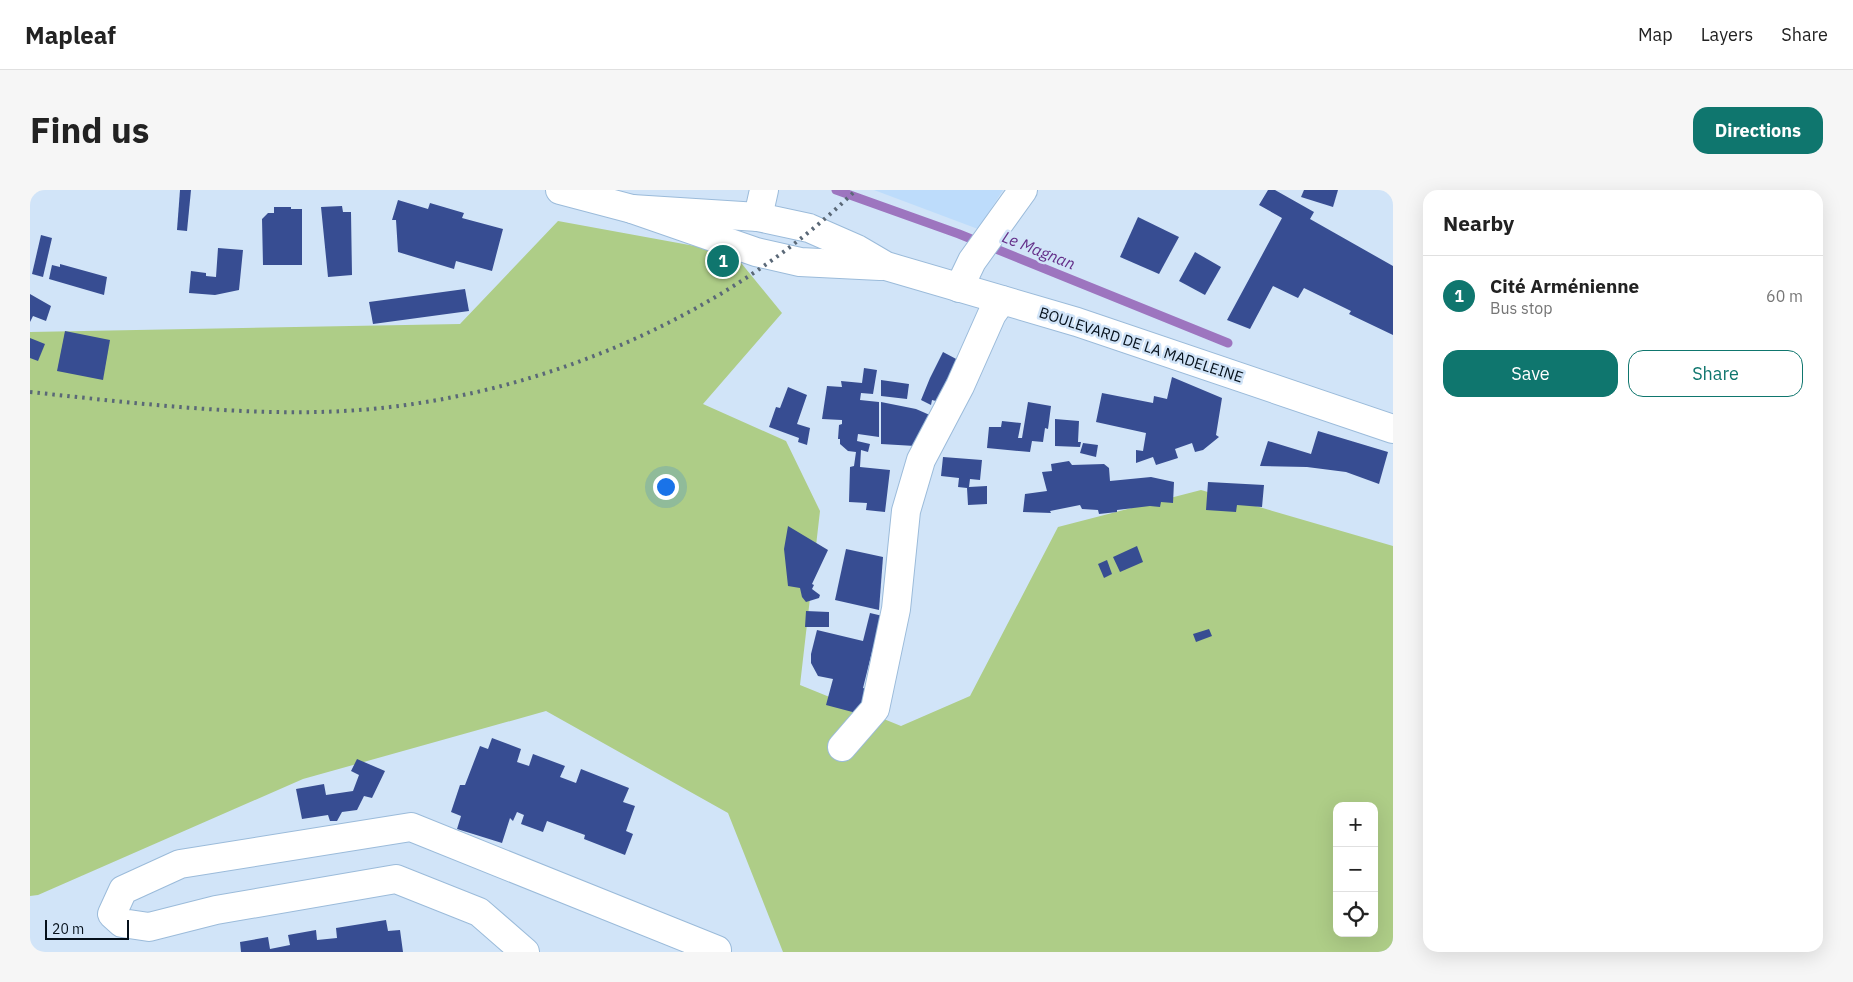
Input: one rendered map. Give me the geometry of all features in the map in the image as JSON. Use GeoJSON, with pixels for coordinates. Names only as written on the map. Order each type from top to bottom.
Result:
{"type":"FeatureCollection","features":[{"type":"Feature","properties":{"kind":"street","name":"BOULEVARD DE LA MADELEINE"},"geometry":{"type":"LineString","coordinates":[[560,190],[632,209],[756,252],[800,262],[886,266]]}},
{"type":"Feature","properties":{"kind":"street"},"geometry":{"type":"LineString","coordinates":[[959,288],[972,261],[1023,190]]}},
{"type":"Feature","properties":{"kind":"street","name":"BOULEVARD DE LA MADELEINE"},"geometry":{"type":"LineString","coordinates":[[632,209],[762,199],[809,228],[857,250],[886,266],[1077,322],[1393,429]]}},
{"type":"Feature","properties":{"kind":"street"},"geometry":{"type":"LineString","coordinates":[[842,747],[875,709],[896,609],[906,511],[921,460],[960,386],[992,314],[1002,300]]}},
{"type":"Feature","properties":{"kind":"street"},"geometry":{"type":"LineString","coordinates":[[524,952],[479,912],[396,879],[216,910],[149,927],[122,923],[112,914],[123,890],[180,864],[411,827],[717,950]]}},
{"type":"Feature","properties":{"kind":"shaded area"},"geometry":{"type":"Polygon","coordinates":[[[874,190],[1003,190],[978,229],[874,190]]]}},
{"type":"Feature","properties":{"kind":"green space"},"geometry":{"type":"Polygon","coordinates":[[[558,221],[733,253],[782,313],[703,404],[786,441],[820,511],[800,685],[901,726],[970,696],[1058,527],[1201,490],[1393,546],[1393,952],[783,952],[728,813],[546,711],[303,779],[38,895],[30,896],[30,332],[460,324],[558,221]]]}},
{"type":"Feature","properties":{"kind":"building"},"geometry":{"type":"Polygon","coordinates":[[[180,190],[191,190],[187,231],[177,230],[180,190]]]}},
{"type":"Feature","properties":{"kind":"building"},"geometry":{"type":"Polygon","coordinates":[[[1268,190],[1275,190],[1314,212],[1310,219],[1393,266],[1393,335],[1349,314],[1351,311],[1304,288],[1298,298],[1273,286],[1250,329],[1227,320],[1282,218],[1259,205],[1268,190]]]}},
{"type":"Feature","properties":{"kind":"building"},"geometry":{"type":"Polygon","coordinates":[[[1304,190],[1338,190],[1333,207],[1301,197],[1304,190]]]}},
{"type":"Feature","properties":{"kind":"building"},"geometry":{"type":"Polygon","coordinates":[[[398,200],[428,209],[430,203],[464,213],[462,218],[503,229],[492,271],[456,261],[454,269],[398,252],[396,220],[392,220],[398,200]]]}},
{"type":"Feature","properties":{"kind":"building"},"geometry":{"type":"Polygon","coordinates":[[[342,206],[343,212],[351,212],[352,275],[328,277],[321,207],[342,206]]]}},
{"type":"Feature","properties":{"kind":"building"},"geometry":{"type":"Polygon","coordinates":[[[274,207],[302,209],[302,265],[263,265],[262,219],[268,213],[274,213],[274,207]]]}},
{"type":"Feature","properties":{"kind":"building"},"geometry":{"type":"Polygon","coordinates":[[[1138,217],[1179,237],[1159,274],[1120,257],[1138,217]]]}},
{"type":"Feature","properties":{"kind":"building"},"geometry":{"type":"Polygon","coordinates":[[[41,235],[52,238],[43,277],[32,274],[41,235]]]}},
{"type":"Feature","properties":{"kind":"building"},"geometry":{"type":"Polygon","coordinates":[[[218,248],[243,250],[239,290],[215,295],[189,293],[191,271],[206,273],[206,276],[216,277],[218,248]]]}},
{"type":"Feature","properties":{"kind":"building"},"geometry":{"type":"Polygon","coordinates":[[[1195,252],[1221,267],[1205,295],[1179,281],[1195,252]]]}},
{"type":"Feature","properties":{"kind":"building"},"geometry":{"type":"Polygon","coordinates":[[[60,264],[107,277],[104,295],[49,279],[52,265],[60,267],[60,264]]]}},
{"type":"Feature","properties":{"kind":"building"},"geometry":{"type":"Polygon","coordinates":[[[465,289],[469,311],[373,324],[369,302],[465,289]]]}},
{"type":"Feature","properties":{"kind":"building"},"geometry":{"type":"Polygon","coordinates":[[[30,294],[51,306],[46,321],[33,316],[30,322],[30,294]]]}},
{"type":"Feature","properties":{"kind":"building"},"geometry":{"type":"Polygon","coordinates":[[[65,331],[110,340],[103,380],[57,371],[65,331]]]}},
{"type":"Feature","properties":{"kind":"building"},"geometry":{"type":"Polygon","coordinates":[[[30,338],[45,344],[38,361],[30,358],[30,338]]]}},
{"type":"Feature","properties":{"kind":"building"},"geometry":{"type":"Polygon","coordinates":[[[943,352],[960,361],[936,401],[932,400],[931,405],[921,400],[943,352]]]}},
{"type":"Feature","properties":{"kind":"building"},"geometry":{"type":"Polygon","coordinates":[[[864,368],[877,370],[873,394],[861,393],[860,400],[879,402],[879,437],[858,434],[857,441],[870,444],[868,452],[861,450],[860,467],[890,470],[885,512],[866,510],[867,503],[849,502],[850,467],[854,466],[856,452],[848,451],[840,444],[840,439],[838,439],[839,425],[842,424],[842,420],[822,419],[827,386],[842,387],[841,381],[862,383],[864,368]]]}},
{"type":"Feature","properties":{"kind":"building"},"geometry":{"type":"Polygon","coordinates":[[[1172,377],[1222,398],[1216,435],[1219,437],[1203,450],[1195,452],[1192,443],[1175,449],[1178,458],[1156,465],[1153,457],[1136,463],[1136,450],[1143,451],[1146,433],[1096,422],[1102,393],[1153,403],[1154,396],[1167,399],[1172,377]]]}},
{"type":"Feature","properties":{"kind":"building"},"geometry":{"type":"Polygon","coordinates":[[[881,380],[909,384],[907,399],[881,396],[881,380]]]}},
{"type":"Feature","properties":{"kind":"building"},"geometry":{"type":"Polygon","coordinates":[[[788,387],[807,395],[797,424],[810,428],[807,445],[798,442],[799,438],[769,427],[776,407],[780,408],[788,387]]]}},
{"type":"Feature","properties":{"kind":"building"},"geometry":{"type":"Polygon","coordinates":[[[881,402],[916,409],[932,416],[915,446],[881,444],[881,402]]]}},
{"type":"Feature","properties":{"kind":"building"},"geometry":{"type":"Polygon","coordinates":[[[1028,402],[1051,406],[1048,429],[1045,428],[1043,442],[1032,441],[1030,452],[987,448],[989,427],[1001,427],[1002,421],[1021,423],[1018,438],[1022,438],[1028,402]]]}},
{"type":"Feature","properties":{"kind":"building"},"geometry":{"type":"Polygon","coordinates":[[[1055,419],[1079,421],[1078,442],[1081,442],[1080,447],[1055,446],[1055,419]]]}},
{"type":"Feature","properties":{"kind":"building"},"geometry":{"type":"Polygon","coordinates":[[[1318,431],[1388,452],[1379,484],[1346,472],[1307,467],[1260,466],[1268,441],[1311,454],[1318,431]]]}},
{"type":"Feature","properties":{"kind":"building"},"geometry":{"type":"Polygon","coordinates":[[[1083,443],[1098,445],[1096,457],[1080,453],[1083,443]]]}},
{"type":"Feature","properties":{"kind":"building"},"geometry":{"type":"Polygon","coordinates":[[[943,457],[982,460],[980,480],[970,479],[969,487],[987,486],[987,504],[968,505],[967,488],[958,487],[959,478],[941,476],[943,457]]]}},
{"type":"Feature","properties":{"kind":"building"},"geometry":{"type":"Polygon","coordinates":[[[1069,461],[1072,465],[1104,464],[1109,468],[1110,481],[1151,477],[1174,482],[1173,503],[1161,502],[1160,507],[1150,506],[1099,514],[1098,510],[1082,509],[1080,505],[1050,511],[1051,513],[1023,512],[1025,494],[1047,491],[1042,472],[1052,471],[1051,464],[1069,461]]]}},
{"type":"Feature","properties":{"kind":"building"},"geometry":{"type":"Polygon","coordinates":[[[1208,482],[1264,485],[1262,507],[1237,505],[1236,512],[1206,510],[1208,482]]]}},
{"type":"Feature","properties":{"kind":"building"},"geometry":{"type":"Polygon","coordinates":[[[788,526],[828,550],[812,584],[814,585],[812,589],[820,595],[819,598],[806,602],[802,597],[800,588],[788,586],[784,549],[788,526]]]}},
{"type":"Feature","properties":{"kind":"building"},"geometry":{"type":"Polygon","coordinates":[[[1137,546],[1143,562],[1120,572],[1113,557],[1137,546]]]}},
{"type":"Feature","properties":{"kind":"building"},"geometry":{"type":"Polygon","coordinates":[[[846,549],[883,557],[879,610],[835,600],[846,549]]]}},
{"type":"Feature","properties":{"kind":"building"},"geometry":{"type":"Polygon","coordinates":[[[1107,560],[1112,574],[1104,578],[1098,564],[1107,560]]]}},
{"type":"Feature","properties":{"kind":"building"},"geometry":{"type":"Polygon","coordinates":[[[806,611],[829,612],[829,627],[805,627],[806,611]]]}},
{"type":"Feature","properties":{"kind":"building"},"geometry":{"type":"Polygon","coordinates":[[[870,613],[887,617],[880,645],[874,644],[863,688],[866,689],[860,714],[826,705],[833,679],[818,676],[811,663],[811,654],[817,630],[863,641],[870,613]]]}},
{"type":"Feature","properties":{"kind":"building"},"geometry":{"type":"Polygon","coordinates":[[[1209,629],[1212,636],[1196,642],[1193,634],[1209,629]]]}},
{"type":"Feature","properties":{"kind":"building"},"geometry":{"type":"Polygon","coordinates":[[[492,738],[521,749],[517,762],[529,766],[533,754],[565,766],[560,777],[576,783],[581,769],[629,788],[623,802],[635,806],[626,831],[633,834],[625,855],[584,839],[585,835],[547,821],[543,832],[521,824],[524,815],[517,812],[513,821],[510,818],[502,843],[457,829],[461,816],[451,812],[460,785],[465,785],[480,746],[488,749],[492,738]]]}},
{"type":"Feature","properties":{"kind":"building"},"geometry":{"type":"Polygon","coordinates":[[[357,759],[385,771],[372,798],[364,796],[357,810],[342,812],[337,821],[330,821],[328,815],[302,819],[296,789],[324,784],[326,795],[353,791],[359,775],[351,771],[357,759]]]}},
{"type":"Feature","properties":{"kind":"building"},"geometry":{"type":"Polygon","coordinates":[[[386,920],[388,931],[400,930],[403,952],[241,952],[240,942],[268,937],[270,949],[290,945],[288,935],[316,930],[317,940],[337,938],[336,928],[386,920]]]}},
{"type":"Feature","properties":{"kind":"waterway","name":"Le Magnan"},"geometry":{"type":"LineString","coordinates":[[836,190],[959,234],[1228,343]]}},
{"type":"Feature","properties":{"kind":"railway"},"geometry":{"type":"LineString","coordinates":[[30,392],[174,406],[282,412],[318,412],[391,407],[464,395],[537,376],[608,350],[676,319],[741,282],[801,238],[856,190]]}},
{"type":"Feature","properties":{"kind":"place","name":"Cité Arménienne"},"geometry":{"type":"Point","coordinates":[723,261]}}]}
